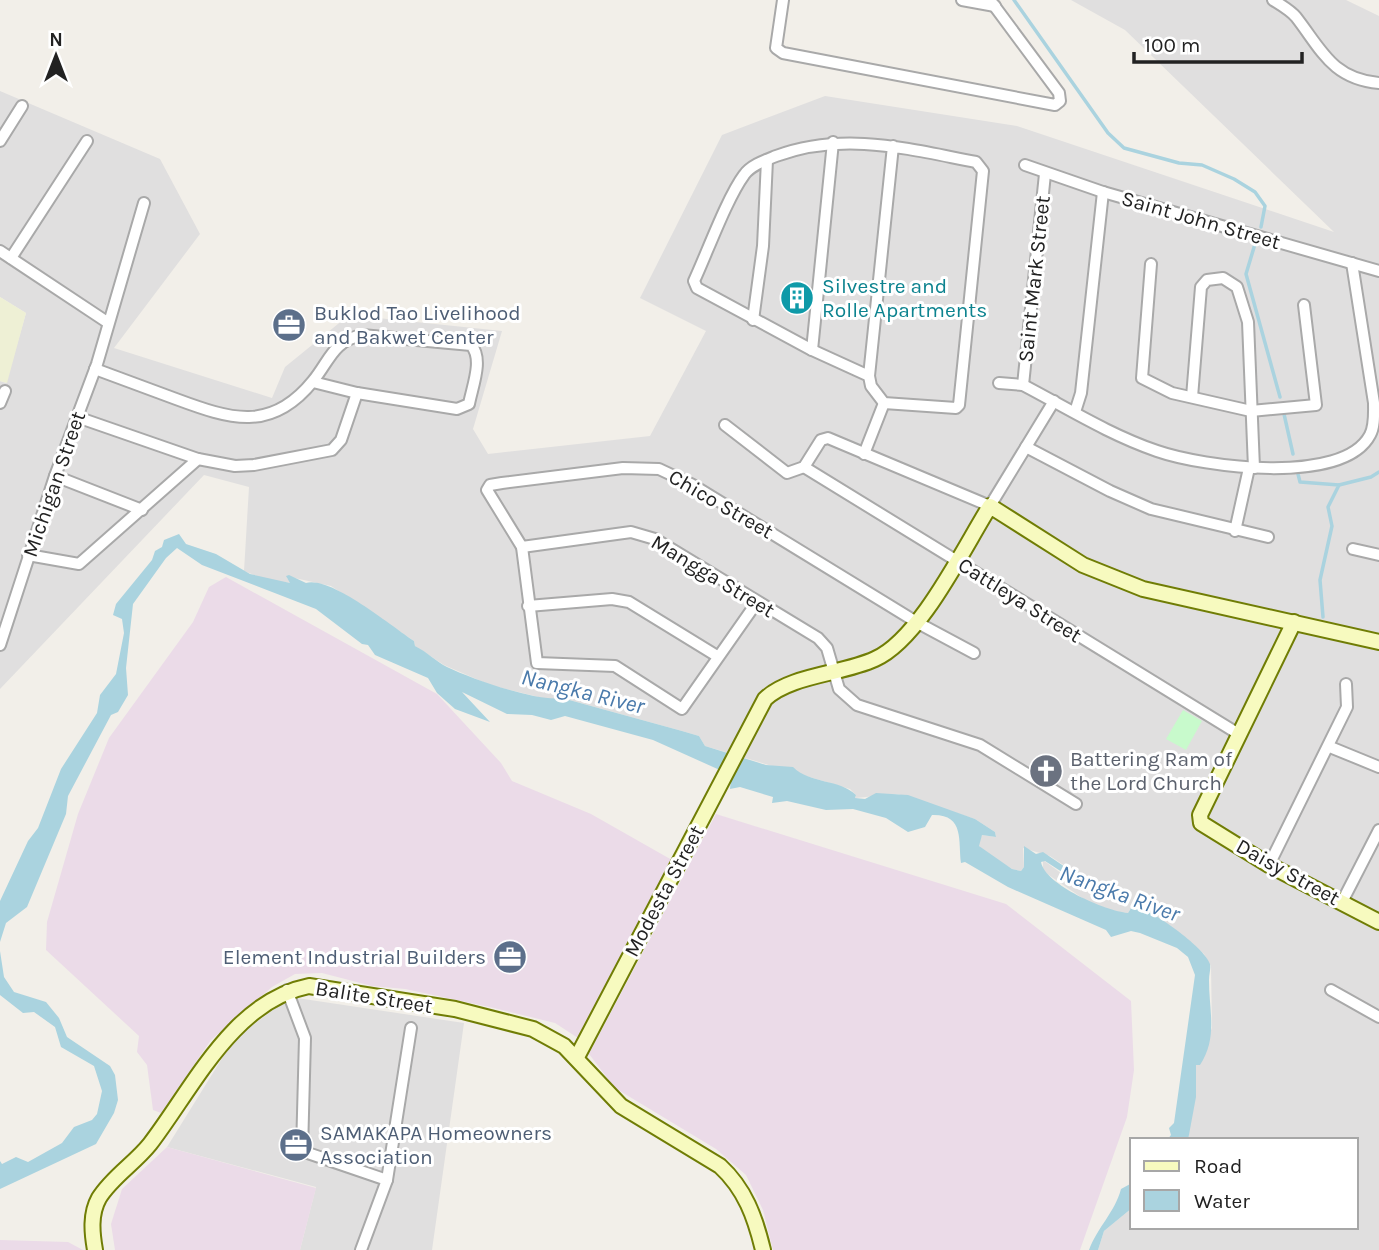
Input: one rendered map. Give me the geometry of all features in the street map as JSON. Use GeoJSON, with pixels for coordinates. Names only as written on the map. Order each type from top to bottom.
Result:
{"type":"FeatureCollection","features":[{"type":"Feature","properties":{"kind":"main road","name":"Modesta Street"},"geometry":{"type":"LineString","coordinates":[[577,1057],[750,726],[773,692],[877,659],[893,649],[918,623],[990,506]]}},
{"type":"Feature","properties":{"kind":"main road"},"geometry":{"type":"LineString","coordinates":[[990,506],[1104,576],[1178,600],[1294,622],[1379,642]]}},
{"type":"Feature","properties":{"kind":"main road"},"geometry":{"type":"LineString","coordinates":[[1237,733],[1294,622]]}},
{"type":"Feature","properties":{"kind":"main road","name":"Daisy Street"},"geometry":{"type":"LineString","coordinates":[[1237,733],[1200,819],[1201,823],[1269,865],[1379,922]]}},
{"type":"Feature","properties":{"kind":"main road","name":"Balite Street"},"geometry":{"type":"LineString","coordinates":[[95,1250],[94,1210],[99,1198],[148,1146],[212,1056],[233,1032],[287,990],[309,986],[490,1016],[547,1035],[577,1057],[621,1106],[710,1159],[732,1178],[751,1210],[763,1250]]}},
{"type":"Feature","properties":{"kind":"street"},"geometry":{"type":"LineString","coordinates":[[783,0],[776,37],[776,48],[783,53],[1055,105],[1060,101],[1059,93],[993,3],[962,0]]}},
{"type":"Feature","properties":{"kind":"street"},"geometry":{"type":"LineString","coordinates":[[1273,0],[1294,15],[1315,47],[1338,70],[1379,83]]}},
{"type":"Feature","properties":{"kind":"street"},"geometry":{"type":"LineString","coordinates":[[0,141],[22,106]]}},
{"type":"Feature","properties":{"kind":"street"},"geometry":{"type":"LineString","coordinates":[[11,258],[87,141]]}},
{"type":"Feature","properties":{"kind":"street"},"geometry":{"type":"LineString","coordinates":[[869,376],[753,320],[697,288],[694,281],[743,177],[767,160],[804,146],[833,142],[893,146],[976,162],[983,171],[959,405],[952,409],[884,403],[871,386],[869,376],[893,146]]}},
{"type":"Feature","properties":{"kind":"street"},"geometry":{"type":"LineString","coordinates":[[812,350],[833,142]]}},
{"type":"Feature","properties":{"kind":"street"},"geometry":{"type":"LineString","coordinates":[[753,320],[763,246],[767,160]]}},
{"type":"Feature","properties":{"kind":"street","name":"Saint John Street"},"geometry":{"type":"LineString","coordinates":[[1025,166],[1103,192],[1379,271]]}},
{"type":"Feature","properties":{"kind":"street","name":"Saint Mark Street"},"geometry":{"type":"LineString","coordinates":[[1023,385],[1045,174]]}},
{"type":"Feature","properties":{"kind":"street"},"geometry":{"type":"LineString","coordinates":[[1075,412],[1081,393],[1103,192]]}},
{"type":"Feature","properties":{"kind":"street","name":"Michigan Street"},"geometry":{"type":"LineString","coordinates":[[0,645],[55,476],[95,369],[144,203]]}},
{"type":"Feature","properties":{"kind":"street"},"geometry":{"type":"LineString","coordinates":[[0,251],[107,322]]}},
{"type":"Feature","properties":{"kind":"street"},"geometry":{"type":"LineString","coordinates":[[999,383],[1023,385],[1160,452],[1252,468],[1331,463],[1350,456],[1370,436],[1377,402],[1352,263]]}},
{"type":"Feature","properties":{"kind":"street"},"geometry":{"type":"LineString","coordinates":[[1151,264],[1142,378],[1172,393],[1251,411],[1316,405],[1304,305]]}},
{"type":"Feature","properties":{"kind":"street"},"geometry":{"type":"LineString","coordinates":[[1192,397],[1201,287],[1214,278],[1231,281],[1244,301],[1248,322],[1252,468],[1235,531]]}},
{"type":"Feature","properties":{"kind":"street"},"geometry":{"type":"LineString","coordinates":[[95,369],[235,418],[253,418],[276,412],[313,382],[335,346],[347,338],[362,335],[474,347],[476,368],[468,404],[463,407],[357,393],[313,382]]}},
{"type":"Feature","properties":{"kind":"street"},"geometry":{"type":"LineString","coordinates":[[0,403],[5,391]]}},
{"type":"Feature","properties":{"kind":"street"},"geometry":{"type":"LineString","coordinates":[[77,417],[198,459],[235,466],[254,465],[332,450],[341,440],[357,393]]}},
{"type":"Feature","properties":{"kind":"street"},"geometry":{"type":"LineString","coordinates":[[725,425],[787,473],[804,467],[824,438],[990,506],[1054,401]]}},
{"type":"Feature","properties":{"kind":"street"},"geometry":{"type":"LineString","coordinates":[[864,454],[884,403]]}},
{"type":"Feature","properties":{"kind":"street"},"geometry":{"type":"LineString","coordinates":[[1026,447],[1151,509],[1268,537]]}},
{"type":"Feature","properties":{"kind":"street"},"geometry":{"type":"LineString","coordinates":[[29,555],[79,564],[198,459]]}},
{"type":"Feature","properties":{"kind":"street","name":"Cattleya Street"},"geometry":{"type":"LineString","coordinates":[[804,467],[1237,733]]}},
{"type":"Feature","properties":{"kind":"street","name":"Chico Street"},"geometry":{"type":"LineString","coordinates":[[522,547],[486,490],[490,485],[580,471],[659,469],[691,484],[918,623]]}},
{"type":"Feature","properties":{"kind":"street"},"geometry":{"type":"LineString","coordinates":[[55,476],[142,510]]}},
{"type":"Feature","properties":{"kind":"street","name":"Mangga Street"},"geometry":{"type":"LineString","coordinates":[[522,547],[631,532],[655,538],[818,639],[827,648],[839,689],[857,705],[980,745],[1076,804]]}},
{"type":"Feature","properties":{"kind":"street"},"geometry":{"type":"LineString","coordinates":[[522,547],[537,663],[615,666],[677,708],[687,706],[717,656],[757,602]]}},
{"type":"Feature","properties":{"kind":"street"},"geometry":{"type":"LineString","coordinates":[[1353,549],[1379,555]]}},
{"type":"Feature","properties":{"kind":"street"},"geometry":{"type":"LineString","coordinates":[[528,606],[612,599],[629,602],[717,656]]}},
{"type":"Feature","properties":{"kind":"street"},"geometry":{"type":"LineString","coordinates":[[918,623],[974,653]]}},
{"type":"Feature","properties":{"kind":"street"},"geometry":{"type":"LineString","coordinates":[[1269,865],[1330,747],[1347,707],[1346,684]]}},
{"type":"Feature","properties":{"kind":"street"},"geometry":{"type":"LineString","coordinates":[[1330,747],[1379,767]]}},
{"type":"Feature","properties":{"kind":"street"},"geometry":{"type":"LineString","coordinates":[[1342,902],[1379,830]]}},
{"type":"Feature","properties":{"kind":"street"},"geometry":{"type":"LineString","coordinates":[[287,990],[305,1038],[302,1151],[387,1180]]}},
{"type":"Feature","properties":{"kind":"street"},"geometry":{"type":"LineString","coordinates":[[1331,990],[1379,1017]]}},
{"type":"Feature","properties":{"kind":"street"},"geometry":{"type":"LineString","coordinates":[[361,1250],[387,1180],[411,1028]]}},
{"type":"Feature","properties":{"kind":"shaded area"},"geometry":{"type":"Polygon","coordinates":[[[1071,0],[1346,0],[1379,16],[1379,1250],[1098,1250],[1104,1231],[1130,1210],[1130,1229],[1358,1229],[1358,1138],[1188,1138],[1196,1065],[1212,1028],[1211,966],[1204,954],[1194,945],[1146,909],[1133,905],[1128,913],[1113,912],[1088,902],[1043,871],[1043,860],[1072,881],[1074,872],[1050,856],[1023,848],[1024,867],[1021,871],[1012,869],[981,850],[978,843],[982,835],[996,837],[995,832],[975,819],[898,794],[855,798],[856,795],[850,789],[705,746],[699,736],[562,698],[551,700],[490,685],[444,665],[415,646],[414,641],[331,586],[290,577],[287,578],[291,583],[269,581],[244,571],[249,487],[204,475],[0,689],[0,381],[6,383],[26,313],[0,297],[0,91],[160,159],[200,234],[114,348],[272,398],[285,367],[349,315],[502,331],[473,429],[488,454],[650,436],[706,331],[640,298],[722,135],[825,96],[1017,126],[1334,232],[1125,30],[1071,0]]]}},
{"type":"Feature","properties":{"kind":"shaded area"},"geometry":{"type":"Polygon","coordinates":[[[226,577],[437,694],[501,763],[512,781],[591,814],[672,860],[578,1038],[555,1023],[494,1008],[405,989],[372,986],[322,973],[295,974],[272,987],[211,1040],[161,1113],[153,1110],[147,1065],[137,1052],[139,1036],[46,950],[47,922],[78,814],[109,738],[193,622],[209,587],[226,577]]]}},
{"type":"Feature","properties":{"kind":"shaded area"},"geometry":{"type":"Polygon","coordinates":[[[716,814],[1006,904],[1131,1001],[1134,1070],[1127,1117],[1080,1250],[773,1250],[763,1210],[746,1175],[716,1149],[615,1088],[589,1054],[716,814]]]}},
{"type":"Feature","properties":{"kind":"shaded area"},"geometry":{"type":"Polygon","coordinates":[[[297,998],[464,1023],[432,1250],[300,1250],[316,1187],[167,1147],[234,1039],[277,1007],[297,998]]]}},
{"type":"Feature","properties":{"kind":"shaded area"},"geometry":{"type":"Polygon","coordinates":[[[167,1147],[316,1188],[300,1250],[115,1250],[111,1224],[122,1189],[167,1147]]]}},
{"type":"Feature","properties":{"kind":"shaded area"},"geometry":{"type":"Polygon","coordinates":[[[0,1240],[68,1242],[83,1250],[0,1250],[0,1240]]]}},
{"type":"Feature","properties":{"kind":"green space"},"geometry":{"type":"Polygon","coordinates":[[[0,297],[26,313],[7,383],[0,381],[0,297]]]}},
{"type":"Feature","properties":{"kind":"green space"},"geometry":{"type":"Polygon","coordinates":[[[1183,710],[1202,721],[1186,750],[1166,739],[1183,710]]]}},
{"type":"Feature","properties":{"kind":"water"},"geometry":{"type":"Polygon","coordinates":[[[179,534],[186,544],[216,554],[250,574],[290,583],[286,576],[289,575],[306,583],[330,587],[376,614],[443,665],[472,677],[521,693],[562,698],[699,736],[705,746],[766,765],[793,767],[808,776],[842,786],[856,795],[855,798],[865,799],[876,793],[908,795],[975,819],[995,832],[996,837],[982,835],[979,846],[1012,869],[1021,871],[1024,867],[1024,846],[1036,854],[1043,852],[1071,871],[1081,873],[1082,881],[1079,883],[1045,861],[1041,862],[1045,871],[1064,888],[1118,911],[1128,913],[1133,905],[1151,913],[1188,939],[1210,964],[1211,1034],[1206,1055],[1200,1065],[1196,1065],[1196,1097],[1188,1138],[1169,1138],[1171,1135],[1169,1128],[1174,1123],[1195,975],[1188,957],[1177,948],[1131,931],[1111,937],[1106,930],[1008,887],[965,862],[961,863],[958,830],[950,819],[943,816],[932,815],[925,827],[908,832],[886,818],[853,809],[826,810],[787,801],[772,803],[773,797],[740,787],[730,789],[731,779],[722,771],[653,740],[565,716],[551,720],[532,715],[507,714],[462,692],[490,722],[455,709],[437,693],[428,678],[375,655],[368,645],[362,644],[316,609],[202,565],[177,548],[166,558],[133,604],[126,668],[128,695],[118,712],[111,715],[68,796],[66,814],[27,907],[6,923],[0,942],[0,901],[28,841],[38,828],[61,769],[97,713],[100,695],[116,674],[124,633],[122,619],[113,615],[116,604],[152,560],[155,551],[162,547],[164,540],[179,534]]]}},
{"type":"Feature","properties":{"kind":"water"},"geometry":{"type":"Polygon","coordinates":[[[0,951],[4,977],[14,992],[46,1002],[59,1018],[67,1037],[110,1066],[115,1075],[118,1100],[114,1113],[96,1144],[0,1189],[0,1161],[2,1164],[16,1157],[28,1162],[62,1143],[74,1127],[92,1120],[97,1114],[102,1091],[94,1066],[61,1047],[55,1027],[34,1012],[23,1013],[0,995],[0,951]]]}},
{"type":"Feature","properties":{"kind":"water"},"geometry":{"type":"Polygon","coordinates":[[[1130,1184],[1130,1210],[1104,1231],[1098,1250],[1089,1250],[1115,1205],[1121,1189],[1130,1184]]]}},
{"type":"Feature","properties":{"kind":"waterway"},"geometry":{"type":"LineString","coordinates":[[1014,0],[1108,133],[1124,148],[1179,163],[1202,165],[1234,179],[1255,192],[1265,206],[1261,227]]}},
{"type":"Feature","properties":{"kind":"waterway"},"geometry":{"type":"LineString","coordinates":[[1255,244],[1246,274],[1280,397]]}},
{"type":"Feature","properties":{"kind":"waterway"},"geometry":{"type":"LineString","coordinates":[[1284,414],[1293,454]]}},
{"type":"Feature","properties":{"kind":"waterway"},"geometry":{"type":"LineString","coordinates":[[1339,485],[1371,477],[1379,472]]}},
{"type":"Feature","properties":{"kind":"waterway"},"geometry":{"type":"LineString","coordinates":[[1298,474],[1300,482],[1339,485],[1328,507],[1332,526],[1320,580],[1323,617]]}},
{"type":"Feature","properties":{"kind":"place","name":"Silvestre and Rolle Apartments"},"geometry":{"type":"Point","coordinates":[797,298]}},
{"type":"Feature","properties":{"kind":"place","name":"Buklod Tao Livelihood and Bakwet Center"},"geometry":{"type":"Point","coordinates":[289,325]}},
{"type":"Feature","properties":{"kind":"place","name":"Battering Ram of the Lord Church"},"geometry":{"type":"Point","coordinates":[1046,771]}},
{"type":"Feature","properties":{"kind":"place","name":"Element Industrial Builders"},"geometry":{"type":"Point","coordinates":[510,957]}},
{"type":"Feature","properties":{"kind":"place","name":"SAMAKAPA Homeowners Association"},"geometry":{"type":"Point","coordinates":[296,1145]}},
{"type":"Feature","properties":{"kind":"water label","name":"Nangka River"},"geometry":{"type":"Point","coordinates":[583,691]}},
{"type":"Feature","properties":{"kind":"water label","name":"Nangka River"},"geometry":{"type":"Point","coordinates":[1120,893]}}]}
